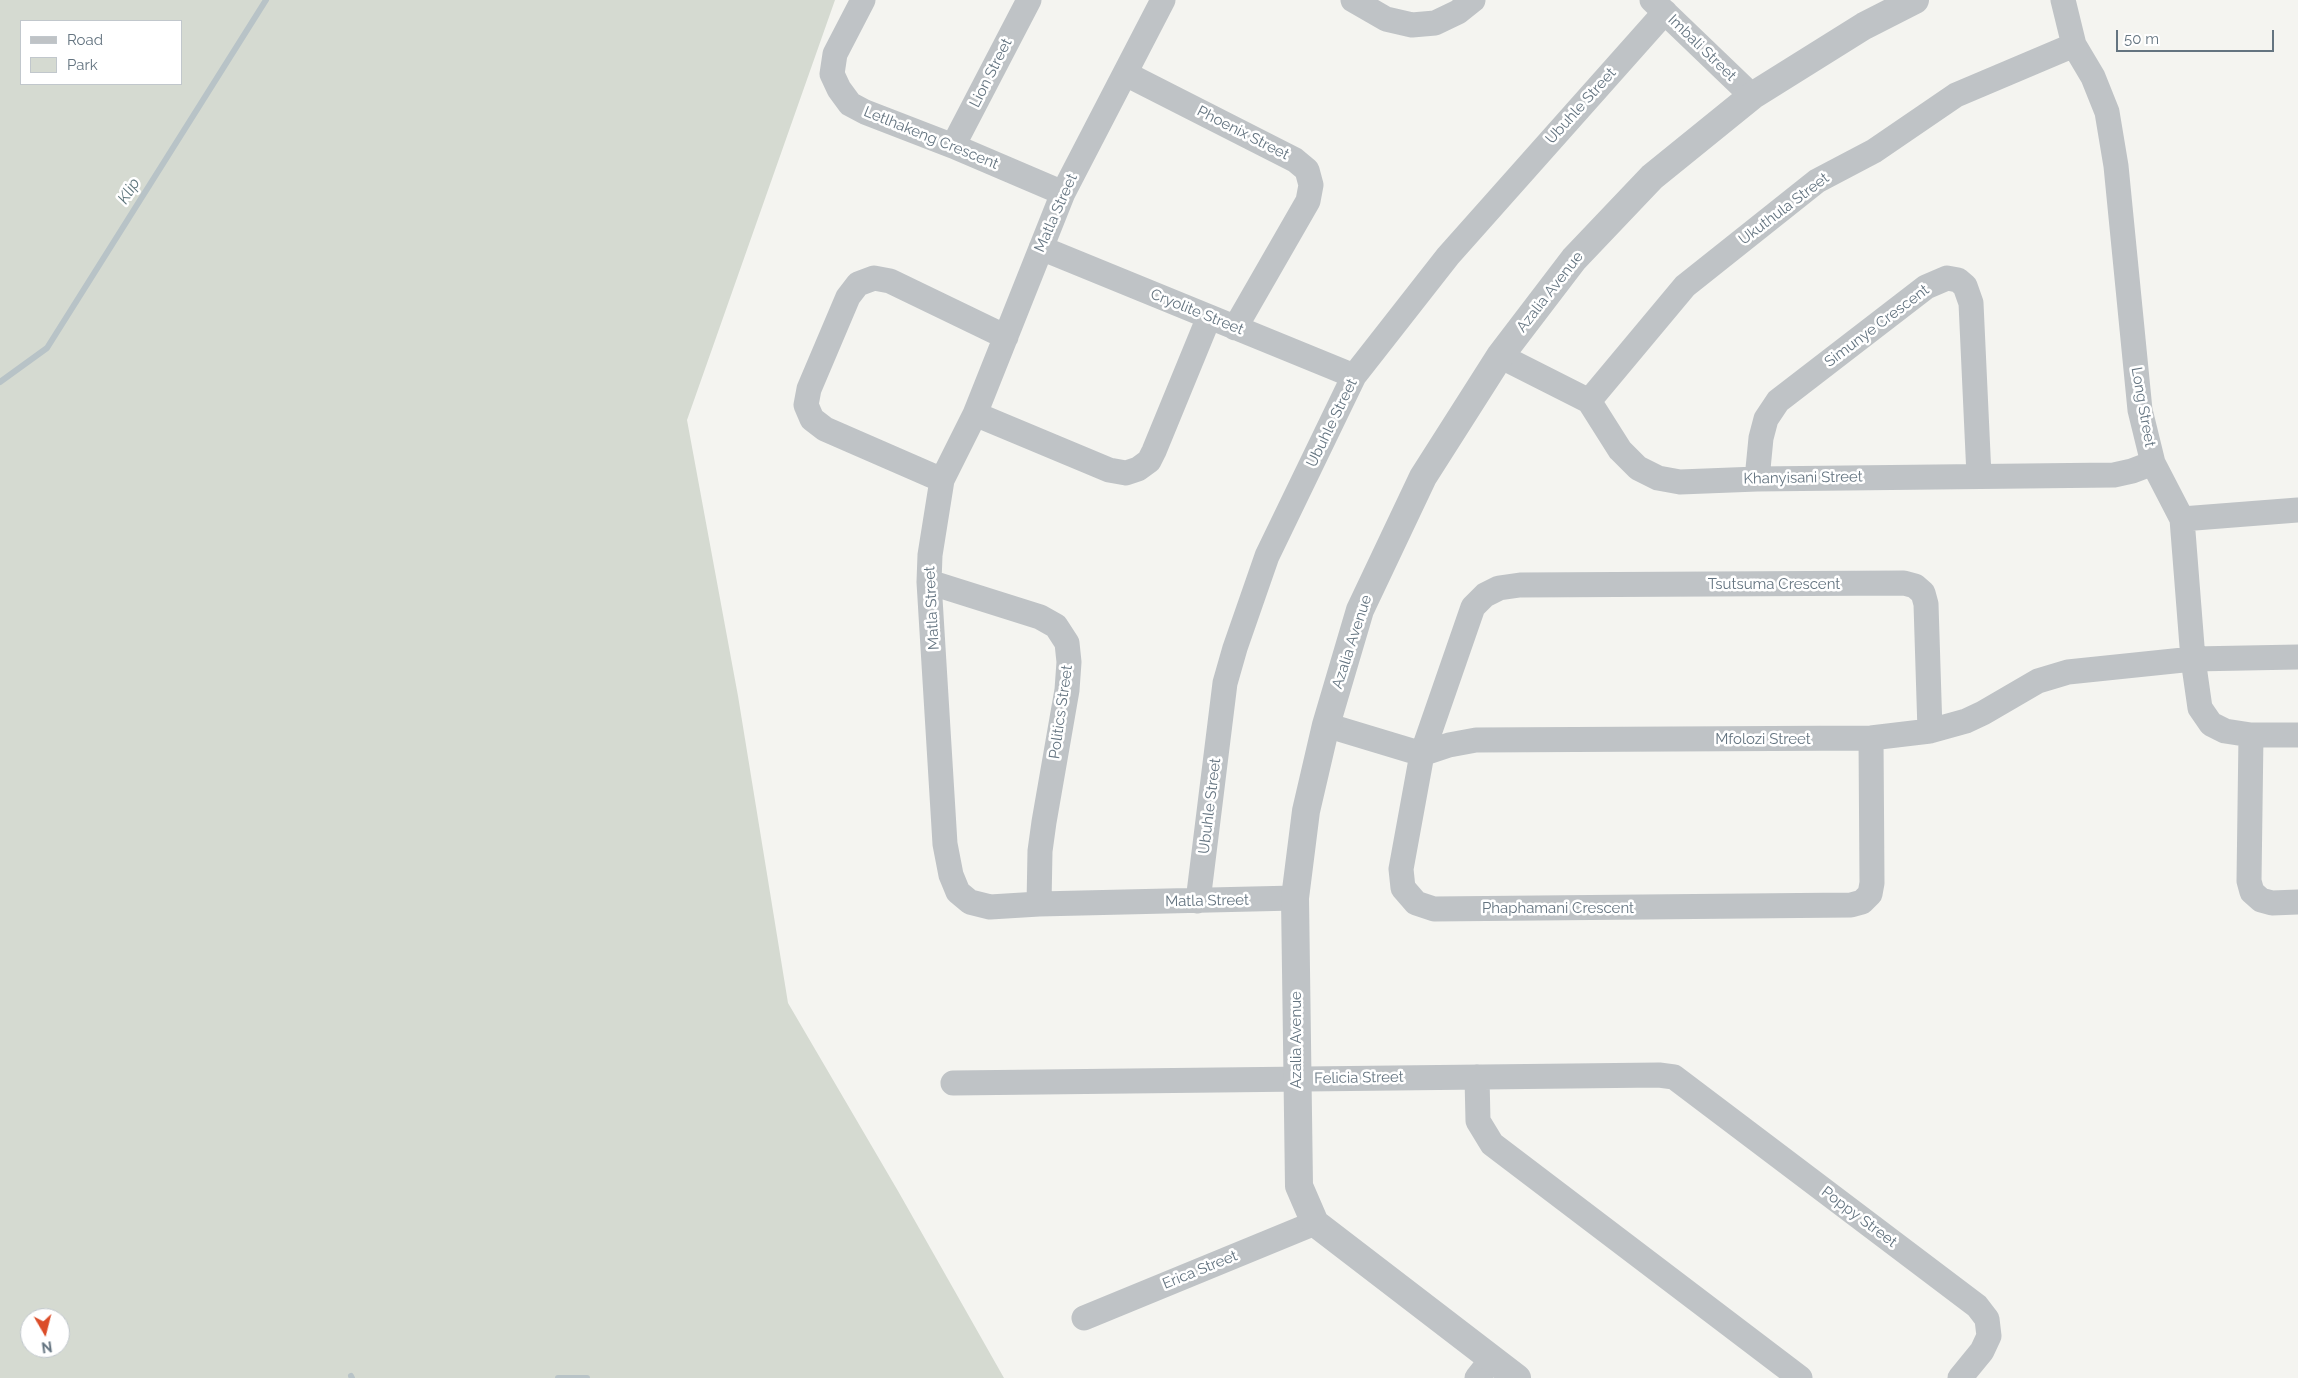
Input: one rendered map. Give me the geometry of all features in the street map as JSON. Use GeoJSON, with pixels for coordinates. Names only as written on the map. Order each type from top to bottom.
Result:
{"type":"FeatureCollection","features":[{"type":"Feature","properties":{"kind":"street","name":"Letlhakeng Crescent"},"geometry":{"type":"LineString","coordinates":[[863,0],[835,54],[832,74],[839,89],[850,104],[865,112],[953,146],[1063,193]]}},
{"type":"Feature","properties":{"kind":"street","name":"Lion Street"},"geometry":{"type":"LineString","coordinates":[[953,146],[1029,0]]}},
{"type":"Feature","properties":{"kind":"street","name":"Matla Street"},"geometry":{"type":"LineString","coordinates":[[1163,0],[1063,193],[975,414],[942,480],[930,555],[929,582],[945,844],[951,876],[958,892],[970,902],[990,907],[1039,904],[1295,898]]}},
{"type":"Feature","properties":{"kind":"street"},"geometry":{"type":"LineString","coordinates":[[1353,0],[1386,19],[1412,25],[1435,23],[1458,12],[1473,0]]}},
{"type":"Feature","properties":{"kind":"street","name":"Azalia Avenue"},"geometry":{"type":"LineString","coordinates":[[1517,1378],[1484,1369],[1315,1222],[1299,1186],[1295,898],[1306,811],[1326,725],[1360,610],[1423,477],[1500,356],[1574,259],[1652,177],[1752,96],[1864,26],[1915,0]]}},
{"type":"Feature","properties":{"kind":"street","name":"Long Street"},"geometry":{"type":"LineString","coordinates":[[2063,0],[2074,45],[2093,77],[2107,112],[2116,166],[2140,410],[2153,463],[2182,519],[2193,659],[2200,708],[2210,724],[2225,731],[2250,735],[2298,734]]}},
{"type":"Feature","properties":{"kind":"street","name":"Imbali Street"},"geometry":{"type":"LineString","coordinates":[[1659,6],[1752,96]]}},
{"type":"Feature","properties":{"kind":"street","name":"Ubuhle Street"},"geometry":{"type":"LineString","coordinates":[[1198,901],[1226,683],[1236,648],[1267,556],[1354,376],[1448,256],[1659,6]]}},
{"type":"Feature","properties":{"kind":"street","name":"Ukuthula Street"},"geometry":{"type":"LineString","coordinates":[[1589,401],[1685,286],[1817,180],[1874,151],[1956,95],[2074,45]]}},
{"type":"Feature","properties":{"kind":"street","name":"Phoenix Street"},"geometry":{"type":"LineString","coordinates":[[1126,74],[1295,160],[1307,170],[1311,185],[1308,201],[1235,328]]}},
{"type":"Feature","properties":{"kind":"street","name":"Cryolite Street"},"geometry":{"type":"LineString","coordinates":[[1040,248],[1354,376]]}},
{"type":"Feature","properties":{"kind":"street"},"geometry":{"type":"LineString","coordinates":[[942,480],[825,429],[812,419],[806,404],[809,389],[848,297],[858,284],[874,278],[890,281],[1006,337]]}},
{"type":"Feature","properties":{"kind":"street","name":"Simunye Crescent"},"geometry":{"type":"LineString","coordinates":[[1757,479],[1761,438],[1766,419],[1778,401],[1926,286],[1946,278],[1958,280],[1965,286],[1971,303],[1979,476]]}},
{"type":"Feature","properties":{"kind":"street"},"geometry":{"type":"LineString","coordinates":[[975,414],[1109,470],[1126,473],[1138,469],[1148,461],[1154,451],[1209,317]]}},
{"type":"Feature","properties":{"kind":"street"},"geometry":{"type":"LineString","coordinates":[[1500,356],[1589,401]]}},
{"type":"Feature","properties":{"kind":"street","name":"Khanyisani Street"},"geometry":{"type":"LineString","coordinates":[[1589,401],[1620,450],[1638,468],[1658,478],[1680,482],[1757,479],[2114,475],[2153,463]]}},
{"type":"Feature","properties":{"kind":"street"},"geometry":{"type":"LineString","coordinates":[[2182,519],[2298,510]]}},
{"type":"Feature","properties":{"kind":"street","name":"Politics Street"},"geometry":{"type":"LineString","coordinates":[[929,582],[1040,617],[1056,626],[1067,643],[1070,662],[1067,690],[1040,850],[1039,904]]}},
{"type":"Feature","properties":{"kind":"street","name":"Tsutsuma Crescent"},"geometry":{"type":"LineString","coordinates":[[1485,595],[1498,588],[1520,585],[1904,583],[1915,586],[1923,593],[1926,604],[1930,731]]}},
{"type":"Feature","properties":{"kind":"street","name":"Phaphamani Crescent"},"geometry":{"type":"LineString","coordinates":[[1485,595],[1473,607],[1422,754],[1400,869],[1403,888],[1416,904],[1434,909],[1850,905],[1862,902],[1870,894],[1872,883],[1870,738]]}},
{"type":"Feature","properties":{"kind":"street","name":"Mfolozi Street"},"geometry":{"type":"LineString","coordinates":[[1422,754],[1449,745],[1476,740],[1870,738],[1930,731],[1966,721],[1983,714],[2038,681],[2068,672],[2193,659],[2298,657]]}},
{"type":"Feature","properties":{"kind":"street"},"geometry":{"type":"LineString","coordinates":[[1326,725],[1422,754]]}},
{"type":"Feature","properties":{"kind":"street"},"geometry":{"type":"LineString","coordinates":[[2250,735],[2250,881],[2252,892],[2261,900],[2272,903],[2298,902]]}},
{"type":"Feature","properties":{"kind":"street","name":"Felicia Street"},"geometry":{"type":"LineString","coordinates":[[953,1083],[1659,1075],[1674,1077]]}},
{"type":"Feature","properties":{"kind":"street"},"geometry":{"type":"LineString","coordinates":[[1477,1077],[1478,1121],[1492,1144],[1800,1378]]}},
{"type":"Feature","properties":{"kind":"street","name":"Poppy Street"},"geometry":{"type":"LineString","coordinates":[[1674,1077],[1977,1306],[1987,1319],[1989,1336],[1982,1351],[1960,1378]]}},
{"type":"Feature","properties":{"kind":"street","name":"Erica Street"},"geometry":{"type":"LineString","coordinates":[[1084,1318],[1315,1222]]}},
{"type":"Feature","properties":{"kind":"green space"},"geometry":{"type":"Polygon","coordinates":[[[0,0],[835,0],[687,420],[738,696],[788,1003],[1004,1378],[0,1378],[0,0]]]}},
{"type":"Feature","properties":{"kind":"waterway","name":"Klip"},"geometry":{"type":"LineString","coordinates":[[0,382],[47,348],[266,0]]}},
{"type":"Feature","properties":{"kind":"waterway"},"geometry":{"type":"LineString","coordinates":[[558,1378],[587,1378]]}}]}
